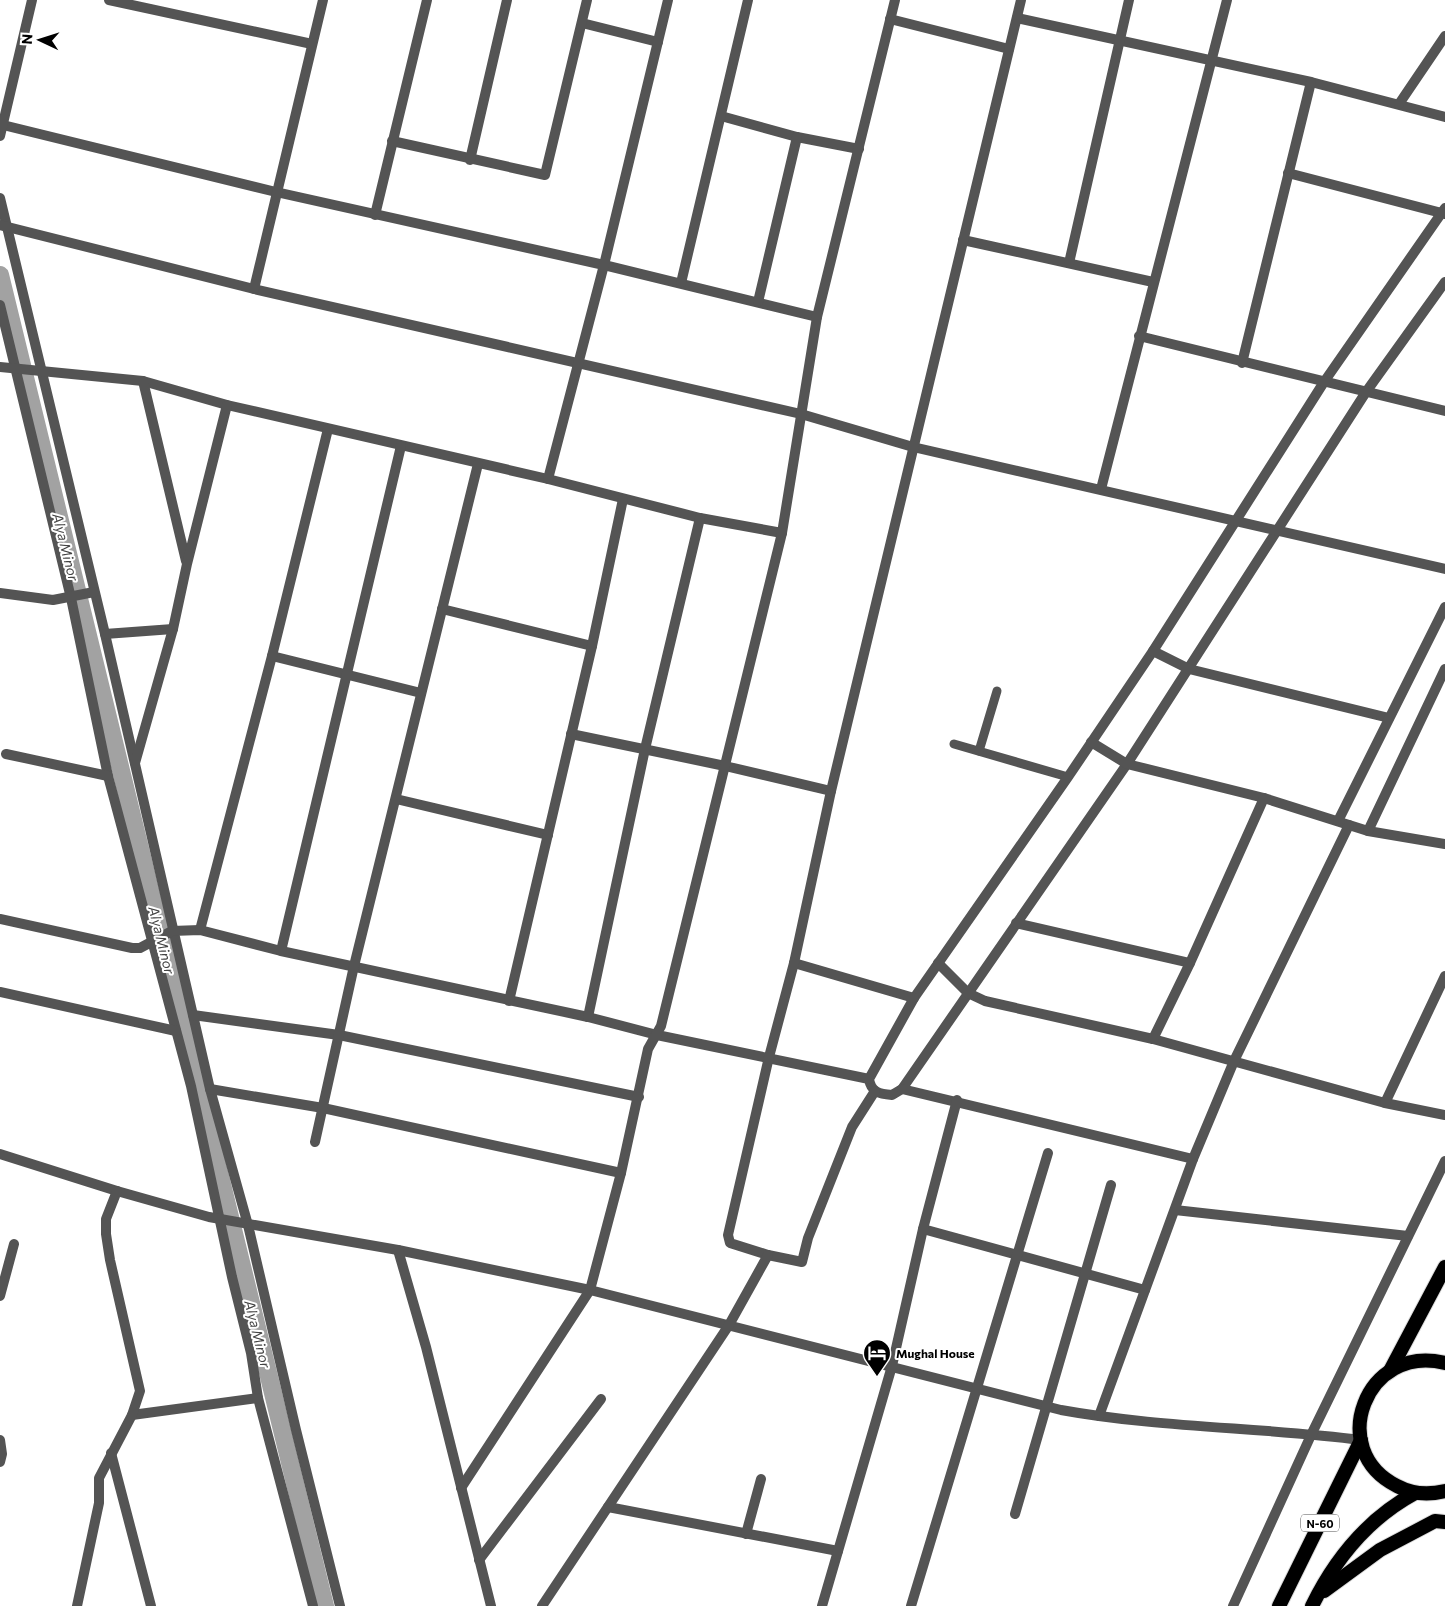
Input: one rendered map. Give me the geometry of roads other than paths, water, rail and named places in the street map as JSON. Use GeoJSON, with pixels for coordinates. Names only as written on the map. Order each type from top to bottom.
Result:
{"type":"FeatureCollection","features":[{"type":"Feature","properties":{"kind":"highway"},"geometry":{"type":"LineString","coordinates":[[1391,1369],[1445,1267]]}},
{"type":"Feature","properties":{"kind":"highway"},"geometry":{"type":"LineString","coordinates":[[1445,1363],[1432,1360],[1411,1361],[1391,1369],[1380,1377],[1365,1400],[1360,1426],[1361,1440],[1365,1453],[1380,1475],[1402,1489],[1416,1493],[1445,1491]]}},
{"type":"Feature","properties":{"kind":"highway","name":"N-60"},"geometry":{"type":"LineString","coordinates":[[1280,1606],[1361,1440]]}},
{"type":"Feature","properties":{"kind":"highway","name":"N-60"},"geometry":{"type":"LineString","coordinates":[[1315,1603],[1350,1545],[1373,1521],[1416,1493]]}},
{"type":"Feature","properties":{"kind":"highway"},"geometry":{"type":"LineString","coordinates":[[1315,1603],[1380,1550],[1435,1521],[1445,1522]]}},
{"type":"Feature","properties":{"kind":"street"},"geometry":{"type":"LineString","coordinates":[[0,136],[32,0]]}},
{"type":"Feature","properties":{"kind":"street"},"geometry":{"type":"LineString","coordinates":[[108,0],[312,44]]}},
{"type":"Feature","properties":{"kind":"street"},"geometry":{"type":"LineString","coordinates":[[254,289],[323,0]]}},
{"type":"Feature","properties":{"kind":"street"},"geometry":{"type":"LineString","coordinates":[[375,215],[427,0]]}},
{"type":"Feature","properties":{"kind":"street"},"geometry":{"type":"LineString","coordinates":[[470,160],[507,0]]}},
{"type":"Feature","properties":{"kind":"street"},"geometry":{"type":"LineString","coordinates":[[392,141],[470,160],[545,175],[587,0]]}},
{"type":"Feature","properties":{"kind":"street"},"geometry":{"type":"LineString","coordinates":[[548,479],[604,265],[668,0]]}},
{"type":"Feature","properties":{"kind":"street"},"geometry":{"type":"LineString","coordinates":[[680,283],[722,116],[748,0]]}},
{"type":"Feature","properties":{"kind":"street"},"geometry":{"type":"LineString","coordinates":[[461,1488],[590,1290],[621,1173],[639,1097],[648,1048],[661,1026],[782,533],[818,318],[895,0]]}},
{"type":"Feature","properties":{"kind":"street"},"geometry":{"type":"LineString","coordinates":[[875,1091],[852,1127],[808,1238],[803,1260],[799,1263],[730,1243],[728,1237],[769,1057],[794,962],[831,791],[1021,0]]}},
{"type":"Feature","properties":{"kind":"street"},"geometry":{"type":"LineString","coordinates":[[1069,263],[1118,41],[1129,0]]}},
{"type":"Feature","properties":{"kind":"street"},"geometry":{"type":"LineString","coordinates":[[1101,489],[1227,0]]}},
{"type":"Feature","properties":{"kind":"street"},"geometry":{"type":"LineString","coordinates":[[1017,18],[1311,82],[1445,117]]}},
{"type":"Feature","properties":{"kind":"street"},"geometry":{"type":"LineString","coordinates":[[890,19],[1009,50]]}},
{"type":"Feature","properties":{"kind":"street"},"geometry":{"type":"LineString","coordinates":[[582,23],[658,42]]}},
{"type":"Feature","properties":{"kind":"street"},"geometry":{"type":"LineString","coordinates":[[1399,104],[1445,36]]}},
{"type":"Feature","properties":{"kind":"street"},"geometry":{"type":"LineString","coordinates":[[1242,363],[1311,82]]}},
{"type":"Feature","properties":{"kind":"street"},"geometry":{"type":"LineString","coordinates":[[722,116],[797,137],[859,149]]}},
{"type":"Feature","properties":{"kind":"street"},"geometry":{"type":"LineString","coordinates":[[3,124],[276,192],[604,265],[818,318]]}},
{"type":"Feature","properties":{"kind":"street"},"geometry":{"type":"LineString","coordinates":[[758,302],[797,137]]}},
{"type":"Feature","properties":{"kind":"street"},"geometry":{"type":"LineString","coordinates":[[1288,173],[1444,212],[1324,382],[1153,651],[1092,742],[914,998],[869,1079],[870,1087],[875,1091],[892,1095],[902,1089],[1127,764],[1366,392],[1445,282]]}},
{"type":"Feature","properties":{"kind":"street"},"geometry":{"type":"LineString","coordinates":[[0,198],[4,226],[40,371],[91,593],[105,634],[210,1089],[248,1225],[340,1606]]}},
{"type":"Feature","properties":{"kind":"street"},"geometry":{"type":"LineString","coordinates":[[4,226],[254,289],[801,414],[913,447],[1445,569]]}},
{"type":"Feature","properties":{"kind":"street"},"geometry":{"type":"LineString","coordinates":[[963,240],[1153,282]]}},
{"type":"Feature","properties":{"kind":"street"},"geometry":{"type":"LineString","coordinates":[[0,305],[74,597],[108,776],[176,1032],[251,1353],[258,1398],[313,1606]]}},
{"type":"Feature","properties":{"kind":"street"},"geometry":{"type":"LineString","coordinates":[[1139,336],[1242,363],[1445,411]]}},
{"type":"Feature","properties":{"kind":"street"},"geometry":{"type":"LineString","coordinates":[[0,367],[143,381],[227,405],[548,479],[623,500],[700,518],[782,533]]}},
{"type":"Feature","properties":{"kind":"street"},"geometry":{"type":"LineString","coordinates":[[143,381],[186,564]]}},
{"type":"Feature","properties":{"kind":"street"},"geometry":{"type":"LineString","coordinates":[[135,765],[173,629],[186,564],[227,405]]}},
{"type":"Feature","properties":{"kind":"street"},"geometry":{"type":"LineString","coordinates":[[200,930],[272,656],[328,429]]}},
{"type":"Feature","properties":{"kind":"street"},"geometry":{"type":"LineString","coordinates":[[281,951],[401,446]]}},
{"type":"Feature","properties":{"kind":"street"},"geometry":{"type":"LineString","coordinates":[[315,1142],[354,966],[478,464]]}},
{"type":"Feature","properties":{"kind":"street"},"geometry":{"type":"LineString","coordinates":[[510,1001],[592,646],[623,500]]}},
{"type":"Feature","properties":{"kind":"street"},"geometry":{"type":"LineString","coordinates":[[588,1016],[645,749],[700,518]]}},
{"type":"Feature","properties":{"kind":"street"},"geometry":{"type":"LineString","coordinates":[[0,593],[53,600],[91,593]]}},
{"type":"Feature","properties":{"kind":"street"},"geometry":{"type":"LineString","coordinates":[[1338,821],[1445,608]]}},
{"type":"Feature","properties":{"kind":"street"},"geometry":{"type":"LineString","coordinates":[[442,609],[592,646]]}},
{"type":"Feature","properties":{"kind":"street"},"geometry":{"type":"LineString","coordinates":[[105,634],[173,629]]}},
{"type":"Feature","properties":{"kind":"street"},"geometry":{"type":"LineString","coordinates":[[1153,651],[1189,670],[1389,718]]}},
{"type":"Feature","properties":{"kind":"street"},"geometry":{"type":"LineString","coordinates":[[272,656],[422,694]]}},
{"type":"Feature","properties":{"kind":"street"},"geometry":{"type":"LineString","coordinates":[[1368,831],[1445,668]]}},
{"type":"Feature","properties":{"kind":"street"},"geometry":{"type":"LineString","coordinates":[[571,734],[725,766],[831,791]]}},
{"type":"Feature","properties":{"kind":"street"},"geometry":{"type":"LineString","coordinates":[[1092,742],[1127,764],[1264,798],[1368,831],[1445,844]]}},
{"type":"Feature","properties":{"kind":"street"},"geometry":{"type":"LineString","coordinates":[[6,754],[108,776]]}},
{"type":"Feature","properties":{"kind":"street"},"geometry":{"type":"LineString","coordinates":[[1153,1039],[1264,798]]}},
{"type":"Feature","properties":{"kind":"street"},"geometry":{"type":"LineString","coordinates":[[396,799],[548,835]]}},
{"type":"Feature","properties":{"kind":"street"},"geometry":{"type":"LineString","coordinates":[[1099,1416],[1194,1159],[1234,1062],[1349,825]]}},
{"type":"Feature","properties":{"kind":"street"},"geometry":{"type":"LineString","coordinates":[[0,919],[132,948],[140,948],[172,931],[200,930],[281,951],[588,1016],[657,1034],[869,1079]]}},
{"type":"Feature","properties":{"kind":"street"},"geometry":{"type":"LineString","coordinates":[[1016,924],[1190,962]]}},
{"type":"Feature","properties":{"kind":"street"},"geometry":{"type":"LineString","coordinates":[[794,962],[914,998]]}},
{"type":"Feature","properties":{"kind":"street"},"geometry":{"type":"LineString","coordinates":[[938,963],[968,993],[1006,1006],[1153,1039],[1385,1103],[1445,1115]]}},
{"type":"Feature","properties":{"kind":"street"},"geometry":{"type":"LineString","coordinates":[[1385,1103],[1445,976]]}},
{"type":"Feature","properties":{"kind":"street"},"geometry":{"type":"LineString","coordinates":[[0,992],[176,1032]]}},
{"type":"Feature","properties":{"kind":"street"},"geometry":{"type":"LineString","coordinates":[[193,1015],[339,1035],[639,1097]]}},
{"type":"Feature","properties":{"kind":"street"},"geometry":{"type":"LineString","coordinates":[[210,1089],[323,1108],[621,1173]]}},
{"type":"Feature","properties":{"kind":"street"},"geometry":{"type":"LineString","coordinates":[[902,1089],[957,1100],[1194,1159]]}},
{"type":"Feature","properties":{"kind":"street"},"geometry":{"type":"LineString","coordinates":[[822,1606],[892,1366],[923,1229],[957,1100]]}},
{"type":"Feature","properties":{"kind":"street"},"geometry":{"type":"LineString","coordinates":[[911,1606],[1048,1153]]}},
{"type":"Feature","properties":{"kind":"street"},"geometry":{"type":"LineString","coordinates":[[0,1154],[117,1192],[220,1219],[398,1250],[590,1290],[1047,1406],[1099,1416],[1312,1434],[1361,1440]]}},
{"type":"Feature","properties":{"kind":"street"},"geometry":{"type":"LineString","coordinates":[[1234,1606],[1312,1434],[1445,1160]]}},
{"type":"Feature","properties":{"kind":"street"},"geometry":{"type":"LineString","coordinates":[[1015,1514],[1111,1185]]}},
{"type":"Feature","properties":{"kind":"street"},"geometry":{"type":"LineString","coordinates":[[77,1606],[100,1503],[99,1478],[137,1404],[139,1383],[110,1260],[106,1234],[106,1219],[117,1192]]}},
{"type":"Feature","properties":{"kind":"street"},"geometry":{"type":"LineString","coordinates":[[1175,1210],[1408,1236]]}},
{"type":"Feature","properties":{"kind":"street"},"geometry":{"type":"LineString","coordinates":[[923,1229],[1145,1290]]}},
{"type":"Feature","properties":{"kind":"street"},"geometry":{"type":"LineString","coordinates":[[0,1296],[2,1282],[14,1244]]}},
{"type":"Feature","properties":{"kind":"street"},"geometry":{"type":"LineString","coordinates":[[398,1250],[426,1346],[491,1606]]}},
{"type":"Feature","properties":{"kind":"street"},"geometry":{"type":"LineString","coordinates":[[542,1606],[729,1325],[768,1255]]}},
{"type":"Feature","properties":{"kind":"street"},"geometry":{"type":"LineString","coordinates":[[132,1415],[258,1398]]}},
{"type":"Feature","properties":{"kind":"street"},"geometry":{"type":"LineString","coordinates":[[479,1560],[601,1399]]}},
{"type":"Feature","properties":{"kind":"street"},"geometry":{"type":"LineString","coordinates":[[0,1440],[0,1462]]}},
{"type":"Feature","properties":{"kind":"street"},"geometry":{"type":"LineString","coordinates":[[111,1453],[151,1606]]}},
{"type":"Feature","properties":{"kind":"street"},"geometry":{"type":"LineString","coordinates":[[746,1534],[761,1479]]}},
{"type":"Feature","properties":{"kind":"street"},"geometry":{"type":"LineString","coordinates":[[608,1506],[838,1551]]}},
{"type":"Feature","properties":{"kind":"lane"},"geometry":{"type":"LineString","coordinates":[[979,751],[997,691]]}},
{"type":"Feature","properties":{"kind":"lane"},"geometry":{"type":"LineString","coordinates":[[954,744],[1068,777]]}},
{"type":"Feature","properties":{"kind":"waterway","name":"Alya Minor"},"geometry":{"type":"LineString","coordinates":[[0,275],[325,1606]]}},
{"type":"Feature","properties":{"kind":"place","name":"Mughal House"},"geometry":{"type":"Point","coordinates":[877,1377]}}]}
